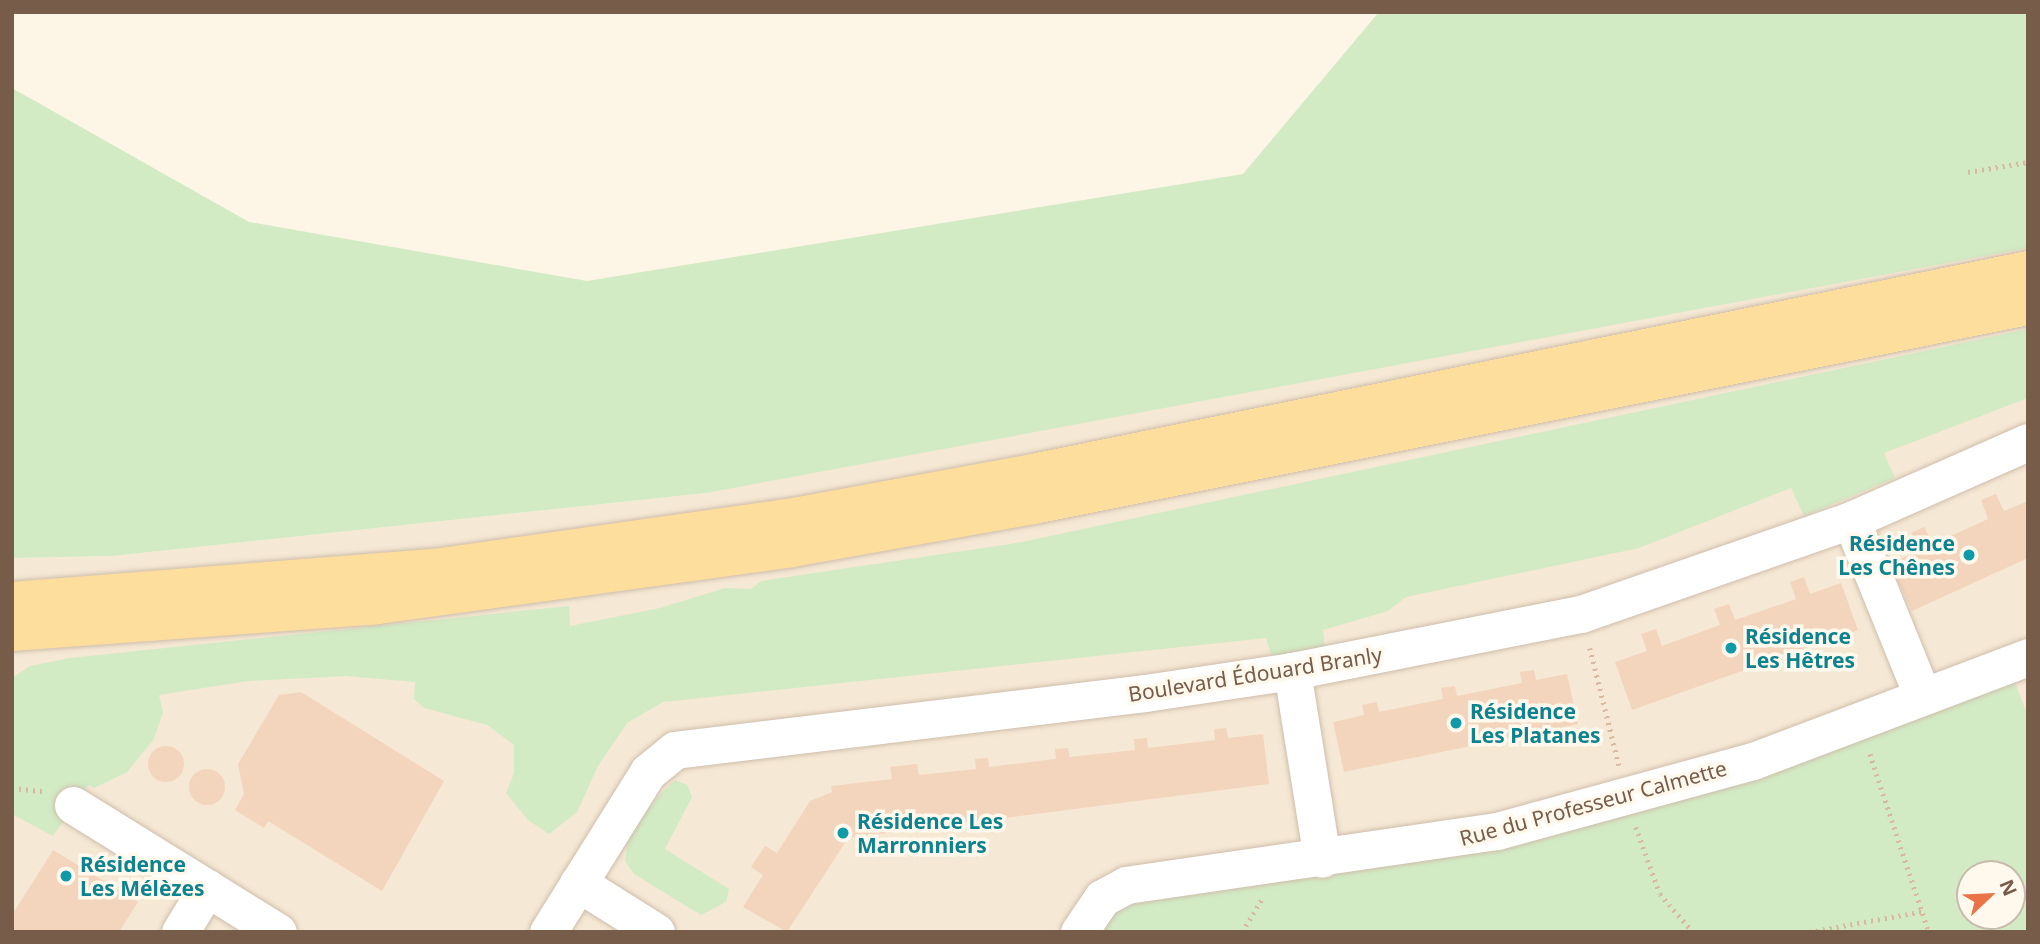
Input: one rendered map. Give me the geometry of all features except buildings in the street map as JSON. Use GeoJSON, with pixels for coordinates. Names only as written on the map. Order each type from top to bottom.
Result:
{"type":"FeatureCollection","features":[{"type":"Feature","properties":{"kind":"main road"},"geometry":{"type":"LineString","coordinates":[[12,601],[435,568],[786,518],[1074,465],[2028,270]]}},
{"type":"Feature","properties":{"kind":"main road"},"geometry":{"type":"LineString","coordinates":[[12,632],[388,604],[768,552],[1034,505],[2028,306]]}},
{"type":"Feature","properties":{"kind":"street","name":"Boulevard Édouard Branly"},"geometry":{"type":"LineString","coordinates":[[548,932],[648,772],[675,750],[1145,693],[1292,671],[1606,608],[1852,520],[2028,442]]}},
{"type":"Feature","properties":{"kind":"street"},"geometry":{"type":"LineString","coordinates":[[1852,520],[1922,695]]}},
{"type":"Feature","properties":{"kind":"street","name":"Rue du Professeur Calmette"},"geometry":{"type":"LineString","coordinates":[[1079,932],[1102,898],[1126,885],[1322,859],[1507,829],[1753,761],[2028,657]]}},
{"type":"Feature","properties":{"kind":"street"},"geometry":{"type":"LineString","coordinates":[[1292,671],[1322,859]]}},
{"type":"Feature","properties":{"kind":"street"},"geometry":{"type":"LineString","coordinates":[[73,805],[278,932]]}},
{"type":"Feature","properties":{"kind":"street"},"geometry":{"type":"LineString","coordinates":[[578,883],[656,932]]}},
{"type":"Feature","properties":{"kind":"street"},"geometry":{"type":"LineString","coordinates":[[180,932],[207,888]]}},
{"type":"Feature","properties":{"kind":"path"},"geometry":{"type":"LineString","coordinates":[[1968,172],[2028,162]]}},
{"type":"Feature","properties":{"kind":"path"},"geometry":{"type":"LineString","coordinates":[[1859,721],[1925,911],[1929,932]]}},
{"type":"Feature","properties":{"kind":"path"},"geometry":{"type":"LineString","coordinates":[[1809,932],[1925,911]]}},
{"type":"Feature","properties":{"kind":"shaded area"},"geometry":{"type":"Polygon","coordinates":[[[2028,150],[2028,932],[12,932],[12,558],[112,556],[706,493],[2028,150]]]}},
{"type":"Feature","properties":{"kind":"green space"},"geometry":{"type":"Polygon","coordinates":[[[1379,12],[2028,12],[2028,248],[706,493],[112,556],[12,558],[12,88],[249,222],[587,281],[1243,174],[1379,12]]]}},
{"type":"Feature","properties":{"kind":"green space"},"geometry":{"type":"Polygon","coordinates":[[[2028,329],[2028,398],[1884,453],[1895,478],[1804,516],[1791,488],[1639,548],[1406,597],[1388,611],[1323,630],[1325,651],[1273,661],[1266,638],[663,702],[627,723],[598,766],[577,812],[549,834],[528,820],[506,793],[514,773],[514,745],[487,725],[424,708],[414,699],[415,682],[346,676],[248,681],[159,695],[163,712],[154,739],[127,772],[94,788],[89,785],[53,836],[12,814],[12,678],[30,666],[70,658],[569,606],[570,626],[660,608],[725,588],[751,589],[761,581],[1017,543],[2028,329]]]}},
{"type":"Feature","properties":{"kind":"green space"},"geometry":{"type":"Polygon","coordinates":[[[2014,680],[2028,717],[2028,932],[1098,932],[1107,918],[1128,905],[1294,877],[2014,680]]]}},
{"type":"Feature","properties":{"kind":"green space"},"geometry":{"type":"Polygon","coordinates":[[[675,780],[687,785],[692,797],[665,849],[729,889],[726,902],[701,915],[634,874],[625,861],[629,833],[641,814],[675,780]]]}},
{"type":"Feature","properties":{"kind":"place","name":"Résidence Les Chênes"},"geometry":{"type":"Point","coordinates":[1969,555]}},
{"type":"Feature","properties":{"kind":"place","name":"Résidence Les Hêtres"},"geometry":{"type":"Point","coordinates":[1731,648]}},
{"type":"Feature","properties":{"kind":"place","name":"Résidence Les Platanes"},"geometry":{"type":"Point","coordinates":[1456,723]}},
{"type":"Feature","properties":{"kind":"place","name":"Résidence Les Marronniers"},"geometry":{"type":"Point","coordinates":[843,833]}},
{"type":"Feature","properties":{"kind":"place","name":"Résidence Les Mélèzes"},"geometry":{"type":"Point","coordinates":[66,876]}}]}
